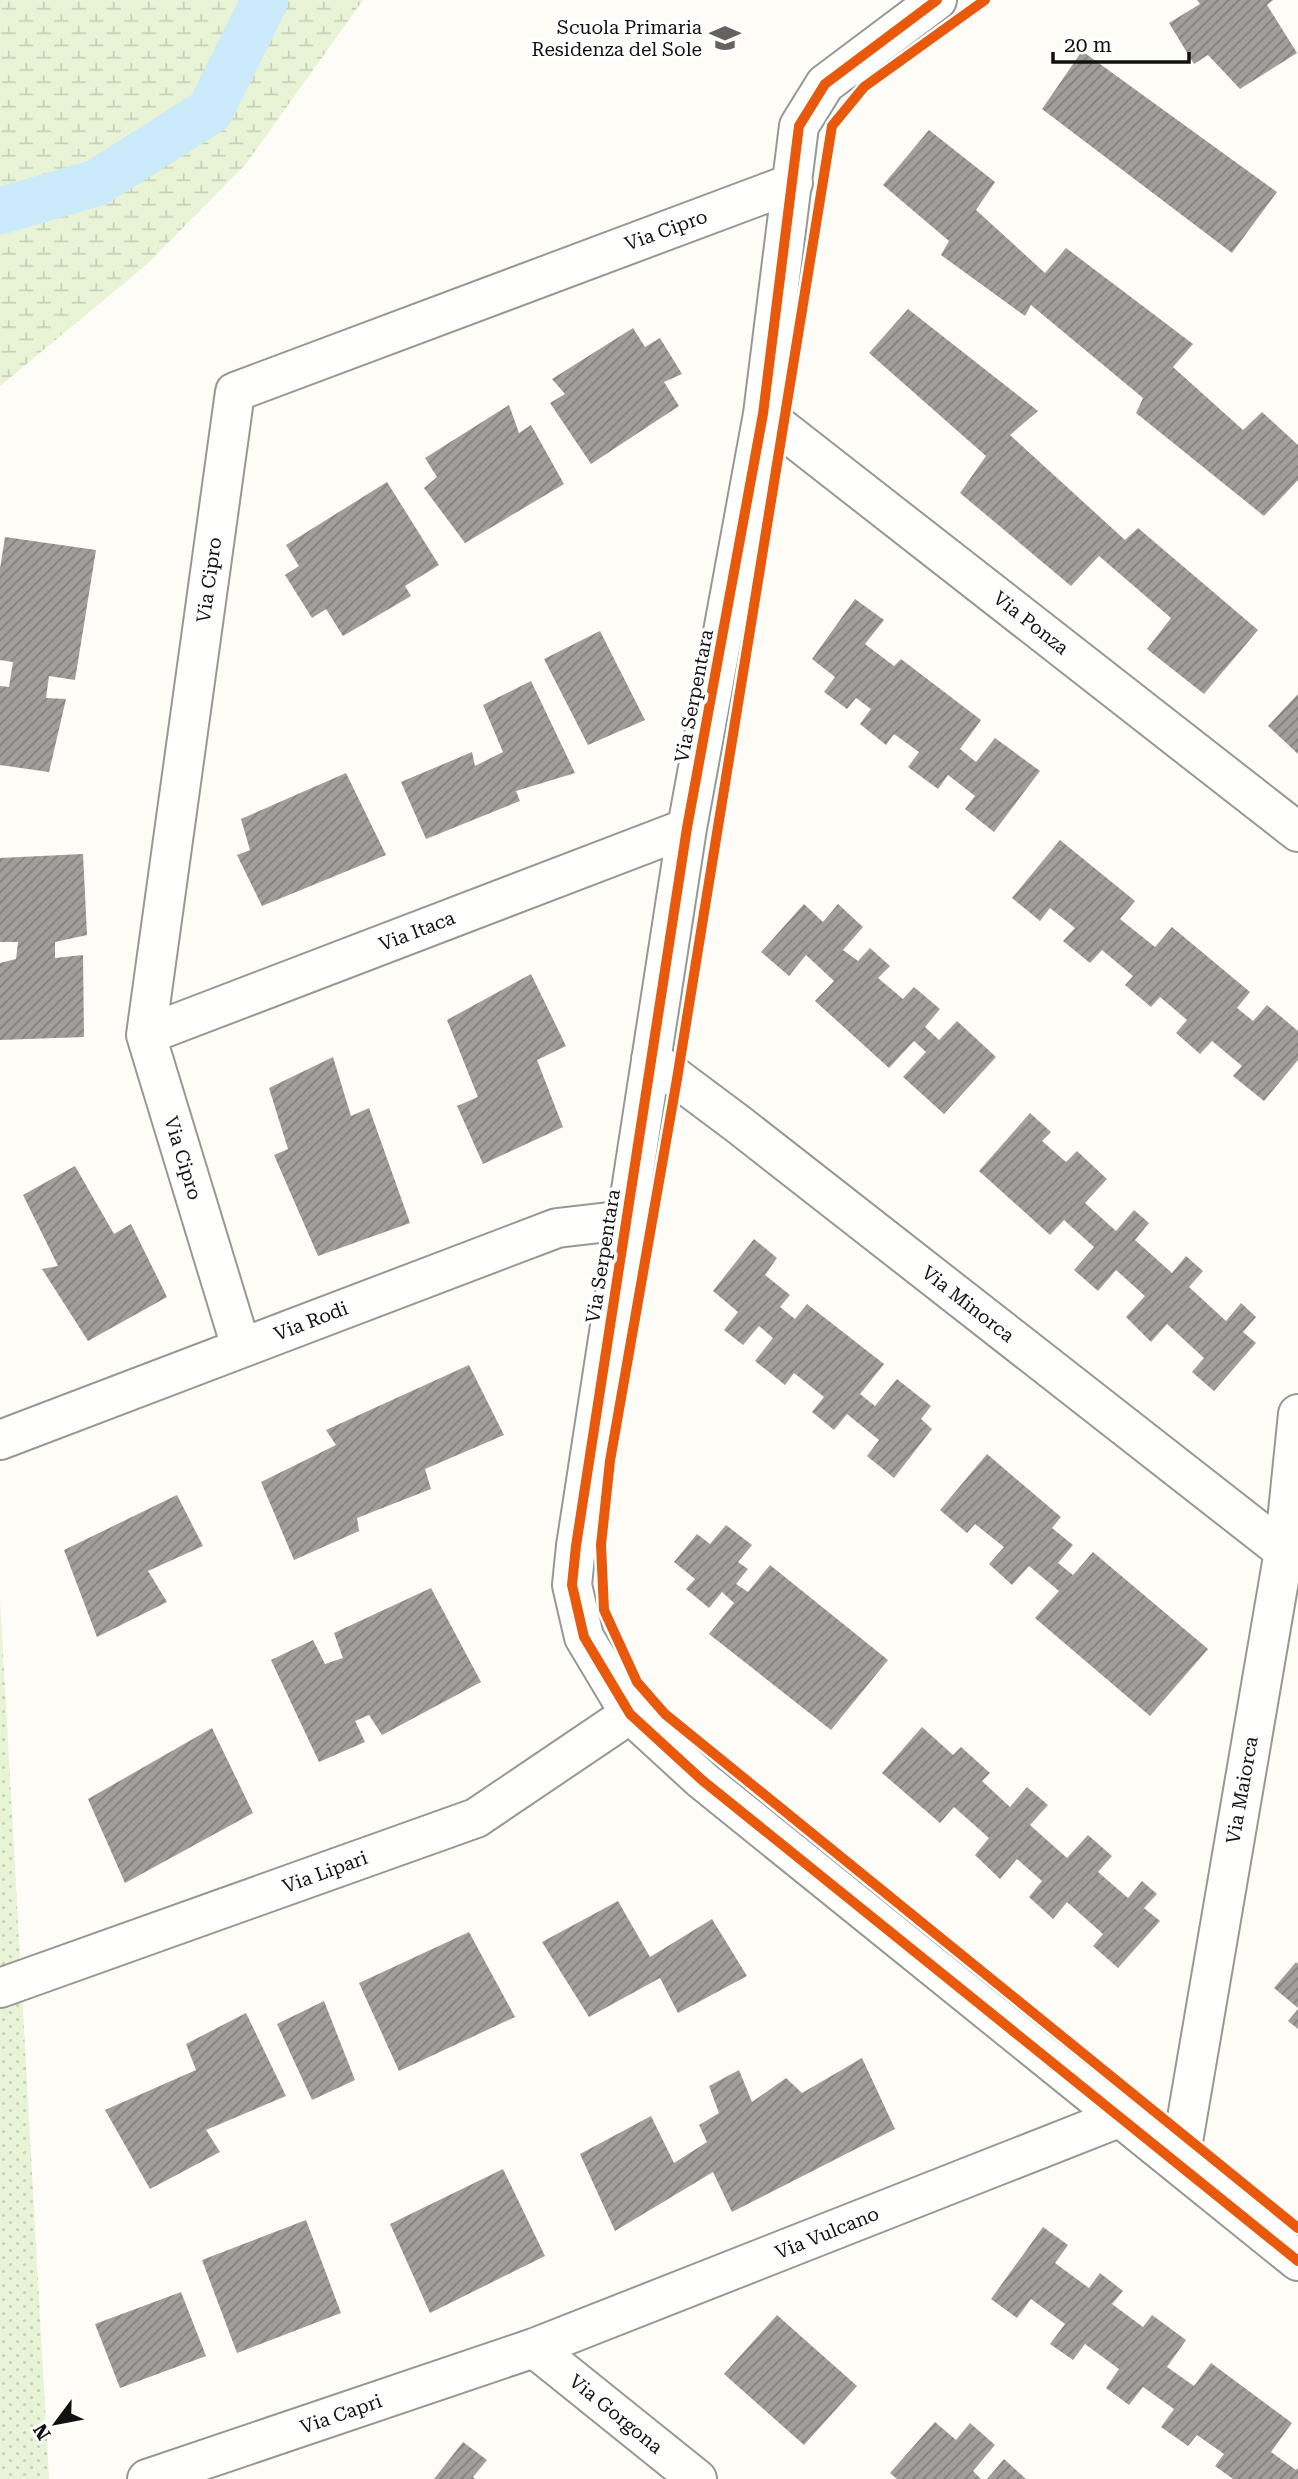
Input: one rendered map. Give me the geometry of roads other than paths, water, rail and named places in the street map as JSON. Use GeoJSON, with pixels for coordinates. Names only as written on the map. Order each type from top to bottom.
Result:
{"type":"FeatureCollection","features":[{"type":"Feature","properties":{"kind":"street","name":"Via Serpentara"},"geometry":{"type":"LineString","coordinates":[[937,0],[825,83],[799,126],[764,414],[687,828],[572,1585],[584,1637],[630,1714],[702,1780],[1298,2261]]}},
{"type":"Feature","properties":{"kind":"street","name":"Via Cipro"},"geometry":{"type":"LineString","coordinates":[[241,1348],[146,1035],[235,392],[793,183]]}},
{"type":"Feature","properties":{"kind":"street","name":"Via Ponza"},"geometry":{"type":"LineString","coordinates":[[764,414],[1298,832]]}},
{"type":"Feature","properties":{"kind":"street","name":"Via Itaca"},"geometry":{"type":"LineString","coordinates":[[146,1035],[687,828]]}},
{"type":"Feature","properties":{"kind":"street","name":"Via Minorca"},"geometry":{"type":"LineString","coordinates":[[651,1059],[1284,1551]]}},
{"type":"Feature","properties":{"kind":"street","name":"Via Rodi"},"geometry":{"type":"LineString","coordinates":[[0,1440],[557,1228],[626,1220]]}},
{"type":"Feature","properties":{"kind":"street","name":"Via Maiorca"},"geometry":{"type":"LineString","coordinates":[[1179,2165],[1284,1551],[1298,1414]]}},
{"type":"Feature","properties":{"kind":"street","name":"Via Lipari"},"geometry":{"type":"LineString","coordinates":[[0,1989],[476,1818],[630,1714]]}},
{"type":"Feature","properties":{"kind":"street","name":"Via Vulcano"},"geometry":{"type":"LineString","coordinates":[[534,2348],[1121,2117]]}},
{"type":"Feature","properties":{"kind":"street","name":"Via Capri"},"geometry":{"type":"LineString","coordinates":[[147,2479],[534,2348]]}},
{"type":"Feature","properties":{"kind":"street","name":"Via Gorgona"},"geometry":{"type":"LineString","coordinates":[[534,2348],[697,2479]]}},
{"type":"Feature","properties":{"kind":"waterway"},"geometry":{"type":"LineString","coordinates":[[0,211],[96,183],[210,111],[265,0]]}},
{"type":"Feature","properties":{"kind":"place","name":"Scuola Primaria Residenza del Sole"},"geometry":{"type":"Point","coordinates":[725,38]}}]}
